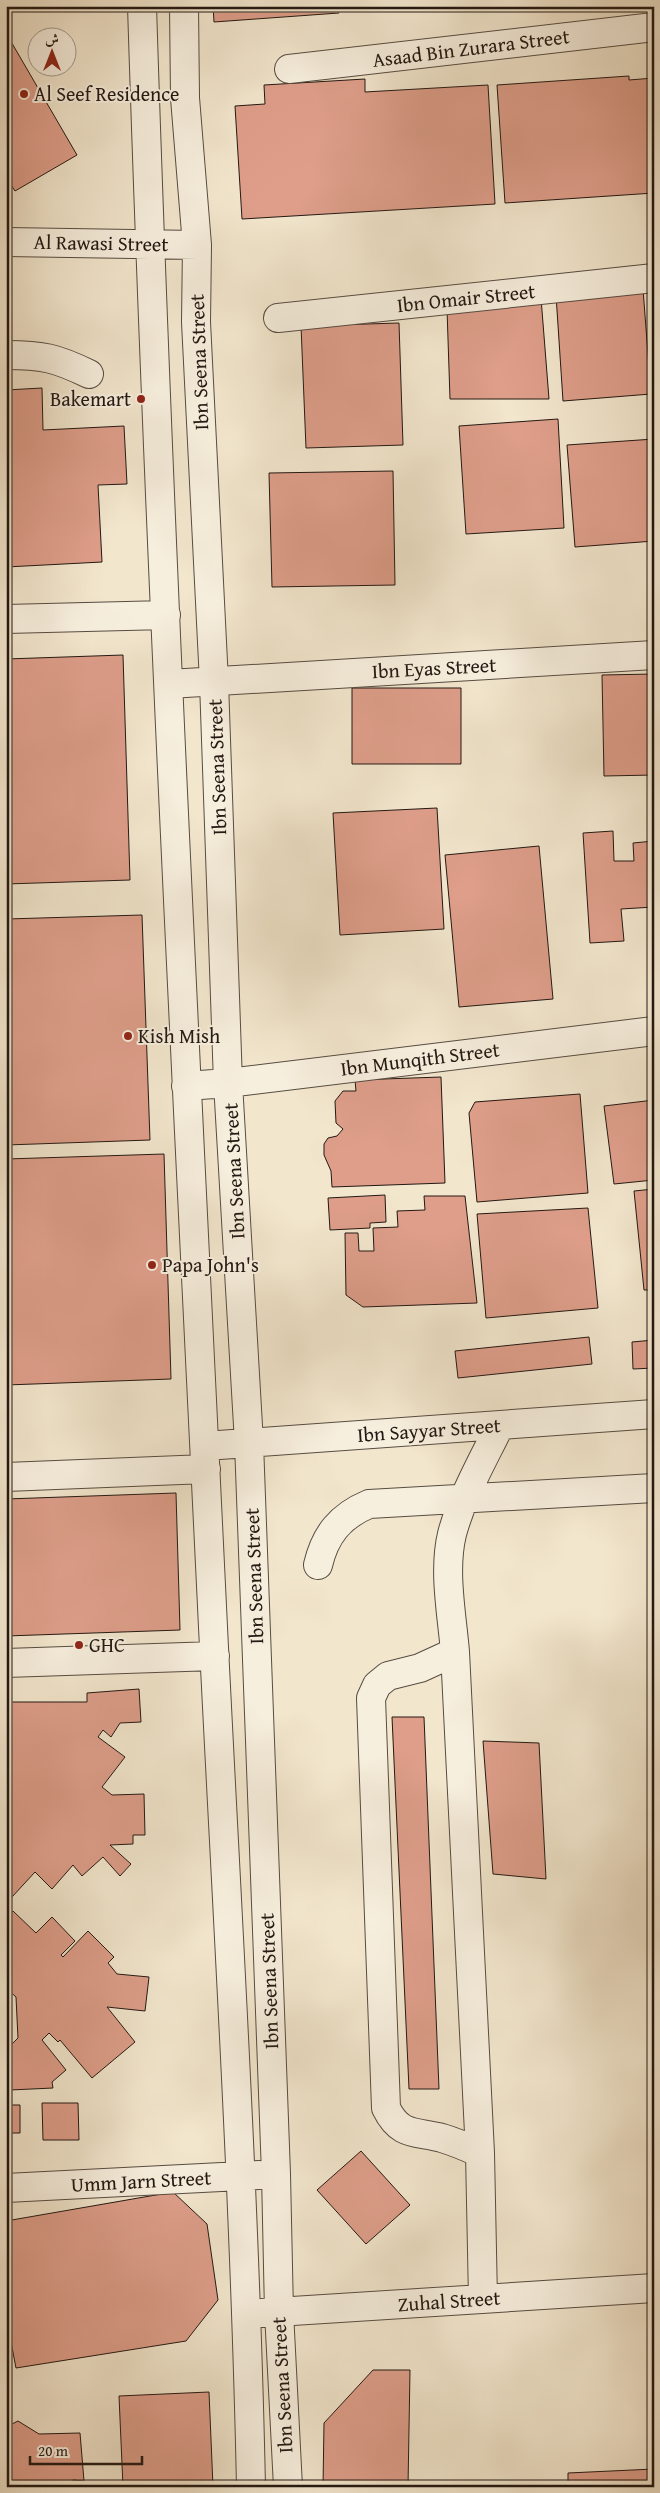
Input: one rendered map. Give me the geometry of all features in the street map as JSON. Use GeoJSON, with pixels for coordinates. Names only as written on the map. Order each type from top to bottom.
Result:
{"type":"FeatureCollection","features":[{"type":"Feature","properties":{"kind":"street","name":"Ibn Seena Street"},"geometry":{"type":"LineString","coordinates":[[142,6],[149,244],[186,1086],[242,2176],[250,2487]]}},
{"type":"Feature","properties":{"kind":"street","name":"Ibn Seena Street"},"geometry":{"type":"LineString","coordinates":[[184,6],[185,98],[197,246],[196,322],[214,682],[228,1083],[249,1443],[276,2174],[279,2312],[288,2487]]}},
{"type":"Feature","properties":{"kind":"street","name":"Asaad Bin Zurara Street"},"geometry":{"type":"LineString","coordinates":[[289,69],[654,26]]}},
{"type":"Feature","properties":{"kind":"street","name":"Al Rawasi Street"},"geometry":{"type":"LineString","coordinates":[[6,242],[197,246]]}},
{"type":"Feature","properties":{"kind":"street","name":"Ibn Omair Street"},"geometry":{"type":"LineString","coordinates":[[278,318],[654,278]]}},
{"type":"Feature","properties":{"kind":"street"},"geometry":{"type":"LineString","coordinates":[[6,354],[42,356],[66,363],[89,374]]}},
{"type":"Feature","properties":{"kind":"street"},"geometry":{"type":"LineString","coordinates":[[6,619],[166,615]]}},
{"type":"Feature","properties":{"kind":"street","name":"Ibn Eyas Street"},"geometry":{"type":"LineString","coordinates":[[169,684],[654,655]]}},
{"type":"Feature","properties":{"kind":"street","name":"Ibn Munqith Street"},"geometry":{"type":"LineString","coordinates":[[186,1086],[228,1083],[654,1031]]}},
{"type":"Feature","properties":{"kind":"street","name":"Ibn Sayyar Street"},"geometry":{"type":"LineString","coordinates":[[6,1477],[205,1458],[249,1443],[654,1414]]}},
{"type":"Feature","properties":{"kind":"street"},"geometry":{"type":"LineString","coordinates":[[483,2299],[480,2153],[455,1652],[449,1569],[452,1535],[464,1500],[500,1426]]}},
{"type":"Feature","properties":{"kind":"street"},"geometry":{"type":"LineString","coordinates":[[318,1565],[322,1549],[329,1534],[340,1521],[368,1504],[654,1488]]}},
{"type":"Feature","properties":{"kind":"street"},"geometry":{"type":"LineString","coordinates":[[455,1652],[420,1668],[388,1676],[377,1685],[371,1698],[386,2108],[393,2122],[406,2131],[441,2138],[480,2153]]}},
{"type":"Feature","properties":{"kind":"street"},"geometry":{"type":"LineString","coordinates":[[6,1663],[215,1656]]}},
{"type":"Feature","properties":{"kind":"street","name":"Umm Jarn Street"},"geometry":{"type":"LineString","coordinates":[[6,2188],[276,2174]]}},
{"type":"Feature","properties":{"kind":"street","name":"Zuhal Street"},"geometry":{"type":"LineString","coordinates":[[245,2314],[654,2288]]}},
{"type":"Feature","properties":{"kind":"building"},"geometry":{"type":"Polygon","coordinates":[[[213,6],[338,6],[339,13],[214,22],[213,6]]]}},
{"type":"Feature","properties":{"kind":"building","name":"Al Seef Residence"},"geometry":{"type":"Polygon","coordinates":[[[6,33],[28,71],[28,78],[32,78],[77,155],[15,191],[6,177],[6,33]]]}},
{"type":"Feature","properties":{"kind":"building"},"geometry":{"type":"Polygon","coordinates":[[[629,76],[629,80],[654,78],[654,193],[505,203],[497,85],[629,76]]]}},
{"type":"Feature","properties":{"kind":"building"},"geometry":{"type":"Polygon","coordinates":[[[365,79],[365,92],[488,85],[495,204],[242,219],[235,106],[265,104],[264,85],[365,79]]]}},
{"type":"Feature","properties":{"kind":"building"},"geometry":{"type":"Polygon","coordinates":[[[643,289],[651,394],[563,401],[556,295],[643,289]]]}},
{"type":"Feature","properties":{"kind":"building"},"geometry":{"type":"Polygon","coordinates":[[[541,298],[549,399],[450,399],[447,309],[541,298]]]}},
{"type":"Feature","properties":{"kind":"building"},"geometry":{"type":"Polygon","coordinates":[[[399,323],[403,445],[306,448],[301,326],[399,323]]]}},
{"type":"Feature","properties":{"kind":"building"},"geometry":{"type":"Polygon","coordinates":[[[42,388],[43,430],[124,426],[127,484],[98,485],[102,562],[6,567],[6,390],[42,388]]]}},
{"type":"Feature","properties":{"kind":"building"},"geometry":{"type":"Polygon","coordinates":[[[558,419],[564,528],[466,534],[459,426],[558,419]]]}},
{"type":"Feature","properties":{"kind":"building"},"geometry":{"type":"Polygon","coordinates":[[[654,439],[654,541],[575,547],[567,445],[654,439]]]}},
{"type":"Feature","properties":{"kind":"building"},"geometry":{"type":"Polygon","coordinates":[[[393,471],[395,585],[272,587],[269,473],[393,471]]]}},
{"type":"Feature","properties":{"kind":"building"},"geometry":{"type":"Polygon","coordinates":[[[123,655],[130,880],[6,884],[6,659],[123,655]]]}},
{"type":"Feature","properties":{"kind":"building"},"geometry":{"type":"Polygon","coordinates":[[[654,674],[654,775],[604,776],[602,675],[654,674]]]}},
{"type":"Feature","properties":{"kind":"building"},"geometry":{"type":"Polygon","coordinates":[[[352,688],[461,688],[461,764],[352,764],[352,688]]]}},
{"type":"Feature","properties":{"kind":"building"},"geometry":{"type":"Polygon","coordinates":[[[437,808],[444,929],[340,935],[333,813],[437,808]]]}},
{"type":"Feature","properties":{"kind":"building"},"geometry":{"type":"Polygon","coordinates":[[[613,831],[614,861],[634,861],[633,843],[654,841],[654,907],[621,909],[624,941],[590,943],[583,833],[613,831]]]}},
{"type":"Feature","properties":{"kind":"building"},"geometry":{"type":"Polygon","coordinates":[[[539,846],[553,999],[459,1007],[445,855],[539,846]]]}},
{"type":"Feature","properties":{"kind":"building"},"geometry":{"type":"Polygon","coordinates":[[[142,915],[150,1140],[6,1145],[6,919],[142,915]]]}},
{"type":"Feature","properties":{"kind":"building"},"geometry":{"type":"Polygon","coordinates":[[[441,1077],[445,1183],[332,1187],[331,1171],[324,1155],[324,1144],[328,1138],[337,1136],[343,1129],[336,1123],[335,1101],[343,1091],[356,1091],[355,1080],[441,1077]]]}},
{"type":"Feature","properties":{"kind":"building"},"geometry":{"type":"Polygon","coordinates":[[[580,1094],[588,1193],[477,1202],[469,1113],[475,1102],[580,1094]]]}},
{"type":"Feature","properties":{"kind":"building"},"geometry":{"type":"Polygon","coordinates":[[[654,1100],[654,1180],[614,1184],[604,1106],[654,1100]]]}},
{"type":"Feature","properties":{"kind":"building"},"geometry":{"type":"Polygon","coordinates":[[[164,1154],[171,1379],[6,1385],[6,1159],[164,1154]]]}},
{"type":"Feature","properties":{"kind":"building"},"geometry":{"type":"Polygon","coordinates":[[[654,1189],[654,1290],[644,1290],[634,1191],[654,1189]]]}},
{"type":"Feature","properties":{"kind":"building"},"geometry":{"type":"Polygon","coordinates":[[[385,1195],[386,1222],[370,1223],[370,1228],[330,1230],[328,1198],[385,1195]]]}},
{"type":"Feature","properties":{"kind":"building"},"geometry":{"type":"Polygon","coordinates":[[[424,1196],[465,1196],[477,1303],[363,1307],[346,1295],[345,1233],[358,1233],[359,1251],[374,1251],[373,1228],[398,1227],[397,1211],[425,1210],[424,1196]]]}},
{"type":"Feature","properties":{"kind":"building"},"geometry":{"type":"Polygon","coordinates":[[[588,1208],[598,1308],[486,1318],[477,1214],[588,1208]]]}},
{"type":"Feature","properties":{"kind":"building"},"geometry":{"type":"Polygon","coordinates":[[[589,1337],[592,1364],[458,1378],[455,1351],[589,1337]]]}},
{"type":"Feature","properties":{"kind":"building"},"geometry":{"type":"Polygon","coordinates":[[[654,1340],[654,1368],[633,1369],[632,1342],[654,1340]]]}},
{"type":"Feature","properties":{"kind":"building"},"geometry":{"type":"Polygon","coordinates":[[[176,1493],[180,1630],[6,1636],[6,1499],[176,1493]]]}},
{"type":"Feature","properties":{"kind":"building"},"geometry":{"type":"Polygon","coordinates":[[[139,1689],[141,1722],[120,1723],[111,1737],[103,1730],[98,1737],[125,1757],[102,1787],[112,1795],[144,1794],[145,1835],[133,1835],[133,1844],[110,1845],[131,1864],[120,1876],[103,1857],[82,1876],[73,1865],[52,1889],[35,1872],[12,1897],[6,1891],[6,1833],[9,1830],[6,1828],[6,1702],[87,1702],[87,1693],[139,1689]]]}},
{"type":"Feature","properties":{"kind":"building"},"geometry":{"type":"Polygon","coordinates":[[[392,1717],[424,1717],[439,2089],[409,2089],[392,1717]]]}},
{"type":"Feature","properties":{"kind":"building"},"geometry":{"type":"Polygon","coordinates":[[[483,1741],[539,1743],[546,1879],[493,1874],[483,1741]]]}},
{"type":"Feature","properties":{"kind":"building"},"geometry":{"type":"Polygon","coordinates":[[[13,1911],[36,1933],[52,1917],[75,1941],[61,1955],[63,1957],[88,1931],[114,1957],[108,1963],[117,1974],[149,1977],[145,2011],[107,2007],[135,2042],[92,2078],[60,2040],[58,2042],[49,2033],[42,2040],[66,2070],[52,2082],[53,2088],[10,2090],[6,2087],[6,2050],[18,2038],[16,1997],[6,1988],[6,1918],[13,1911]]]}},
{"type":"Feature","properties":{"kind":"building"},"geometry":{"type":"Polygon","coordinates":[[[42,2103],[78,2103],[79,2140],[43,2140],[42,2103]]]}},
{"type":"Feature","properties":{"kind":"building"},"geometry":{"type":"Polygon","coordinates":[[[6,2105],[20,2105],[20,2133],[6,2133],[6,2105]]]}},
{"type":"Feature","properties":{"kind":"building"},"geometry":{"type":"Polygon","coordinates":[[[361,2151],[410,2205],[366,2244],[317,2190],[361,2151]]]}},
{"type":"Feature","properties":{"kind":"building"},"geometry":{"type":"Polygon","coordinates":[[[173,2192],[207,2224],[218,2300],[186,2341],[16,2368],[6,2316],[6,2221],[173,2192]]]}},
{"type":"Feature","properties":{"kind":"building"},"geometry":{"type":"Polygon","coordinates":[[[373,2370],[410,2370],[408,2487],[323,2487],[324,2423],[373,2370]]]}},
{"type":"Feature","properties":{"kind":"building"},"geometry":{"type":"Polygon","coordinates":[[[209,2392],[213,2487],[123,2487],[119,2396],[209,2392]]]}},
{"type":"Feature","properties":{"kind":"building"},"geometry":{"type":"Polygon","coordinates":[[[18,2421],[39,2434],[80,2433],[84,2481],[73,2480],[73,2487],[6,2487],[6,2427],[18,2421]]]}},
{"type":"Feature","properties":{"kind":"building"},"geometry":{"type":"Polygon","coordinates":[[[654,2469],[654,2487],[568,2487],[568,2473],[654,2469]]]}},
{"type":"Feature","properties":{"kind":"place","name":"Al Seef Residence"},"geometry":{"type":"Point","coordinates":[24,94]}},
{"type":"Feature","properties":{"kind":"place","name":"Bakemart"},"geometry":{"type":"Point","coordinates":[141,399]}},
{"type":"Feature","properties":{"kind":"place","name":"Kish Mish"},"geometry":{"type":"Point","coordinates":[128,1036]}},
{"type":"Feature","properties":{"kind":"place","name":"Papa John's"},"geometry":{"type":"Point","coordinates":[152,1265]}},
{"type":"Feature","properties":{"kind":"place","name":"GHC"},"geometry":{"type":"Point","coordinates":[79,1645]}}]}
